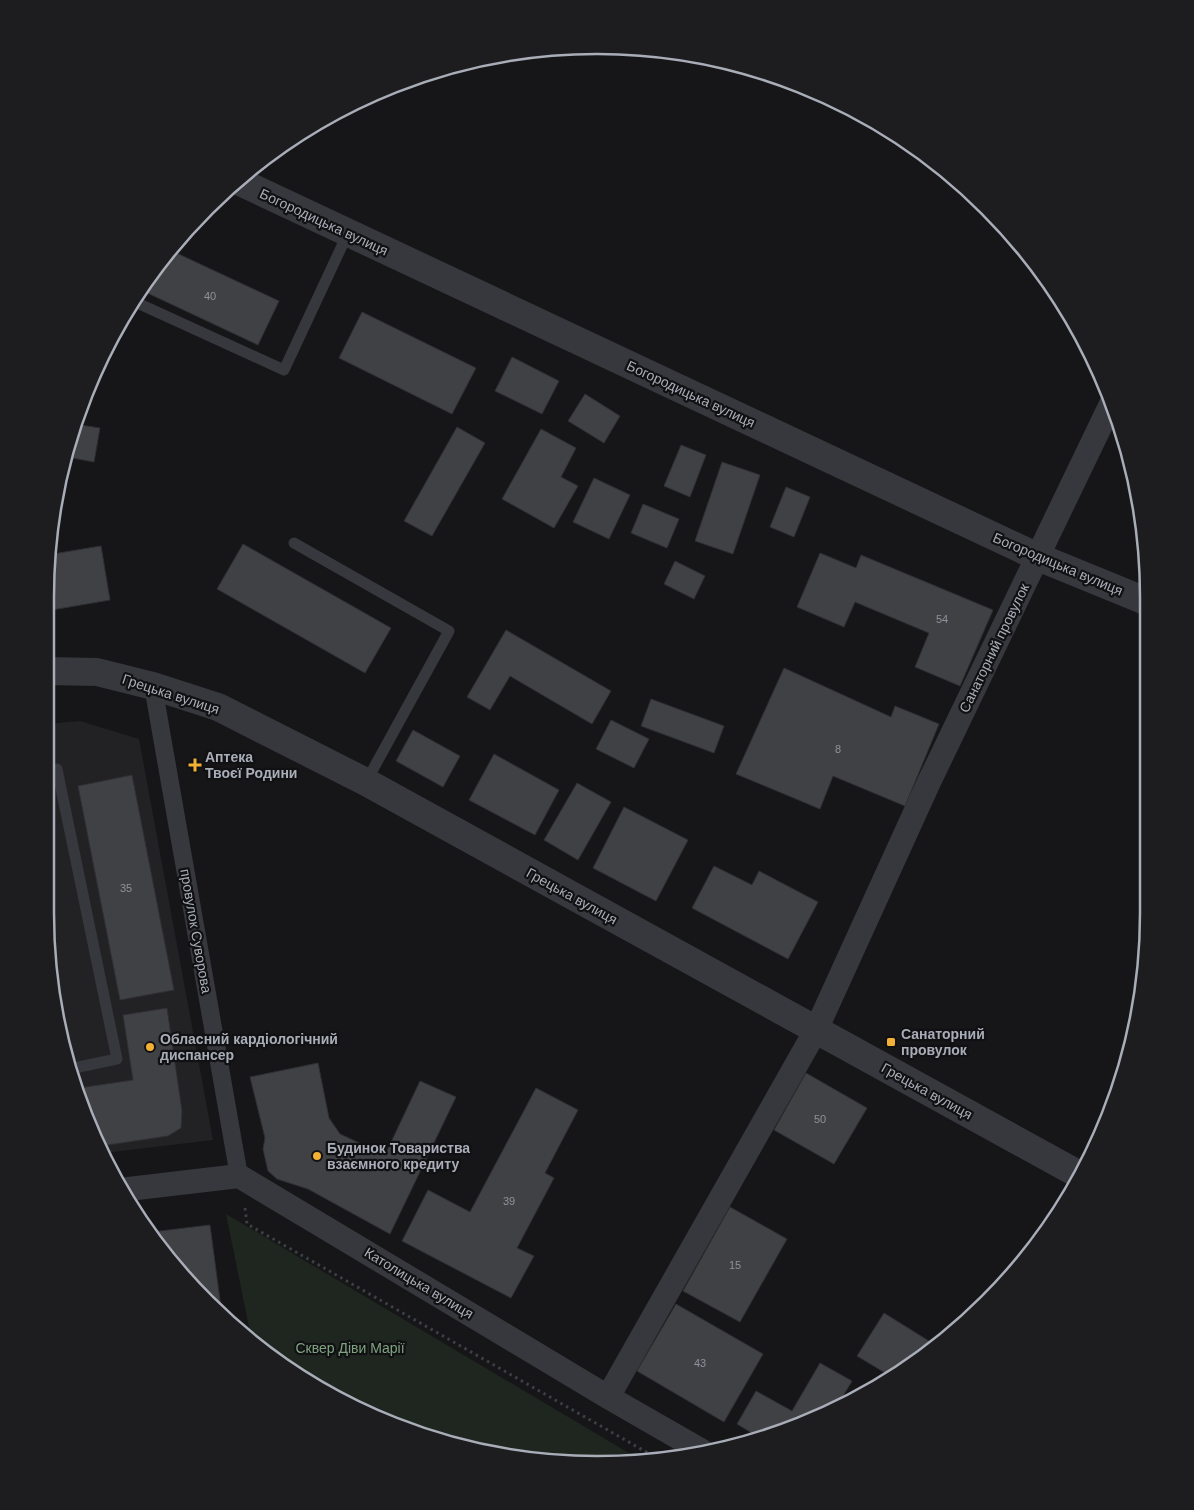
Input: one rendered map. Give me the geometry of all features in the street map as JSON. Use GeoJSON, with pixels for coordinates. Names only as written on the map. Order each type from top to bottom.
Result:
{"type":"FeatureCollection","features":[{"type":"Feature","properties":{"kind":"street","name":"Богородицька вулиця"},"geometry":{"type":"LineString","coordinates":[[245,184],[1038,557],[1140,599]]}},
{"type":"Feature","properties":{"kind":"street","name":"Санаторний провулок"},"geometry":{"type":"LineString","coordinates":[[608,1397],[816,1030],[928,782],[1107,412]]}},
{"type":"Feature","properties":{"kind":"street","name":"Грецька вулиця"},"geometry":{"type":"LineString","coordinates":[[54,671],[98,672],[154,686],[218,707],[366,782],[1074,1172]]}},
{"type":"Feature","properties":{"kind":"street","name":"провулок Суворова"},"geometry":{"type":"LineString","coordinates":[[154,686],[239,1176]]}},
{"type":"Feature","properties":{"kind":"street"},"geometry":{"type":"LineString","coordinates":[[129,1189],[239,1176]]}},
{"type":"Feature","properties":{"kind":"street","name":"Католицька вулиця"},"geometry":{"type":"LineString","coordinates":[[239,1176],[696,1447]]}},
{"type":"Feature","properties":{"kind":"lane"},"geometry":{"type":"LineString","coordinates":[[140,304],[284,370],[348,233]]}},
{"type":"Feature","properties":{"kind":"lane"},"geometry":{"type":"LineString","coordinates":[[294,543],[449,632],[366,782]]}},
{"type":"Feature","properties":{"kind":"lane"},"geometry":{"type":"LineString","coordinates":[[57,769],[117,1060],[76,1068]]}},
{"type":"Feature","properties":{"kind":"path"},"geometry":{"type":"LineString","coordinates":[[239,1176],[247,1224],[649,1454]]}},
{"type":"Feature","properties":{"kind":"shaded area"},"geometry":{"type":"Polygon","coordinates":[[[80,721],[139,739],[213,1140],[110,1152],[95,1121],[72,1054],[58,984],[54,913],[54,723],[80,721]]]}},
{"type":"Feature","properties":{"kind":"green space","name":"Сквер Діви Марії"},"geometry":{"type":"Polygon","coordinates":[[[226,1214],[632,1455],[561,1455],[526,1452],[456,1438],[422,1427],[389,1415],[325,1383],[295,1365],[250,1330],[226,1214]]]}},
{"type":"Feature","properties":{"kind":"building"},"geometry":{"type":"Polygon","coordinates":[[[177,253],[279,301],[258,345],[147,293],[177,253]]]}},
{"type":"Feature","properties":{"kind":"building"},"geometry":{"type":"Polygon","coordinates":[[[362,312],[476,368],[452,414],[339,358],[362,312]]]}},
{"type":"Feature","properties":{"kind":"building"},"geometry":{"type":"Polygon","coordinates":[[[512,357],[559,381],[542,414],[495,391],[512,357]]]}},
{"type":"Feature","properties":{"kind":"building"},"geometry":{"type":"Polygon","coordinates":[[[585,394],[620,416],[604,443],[568,421],[585,394]]]}},
{"type":"Feature","properties":{"kind":"building"},"geometry":{"type":"Polygon","coordinates":[[[82,425],[100,428],[94,462],[72,458],[82,425]]]}},
{"type":"Feature","properties":{"kind":"building"},"geometry":{"type":"Polygon","coordinates":[[[457,427],[485,443],[432,536],[404,521],[457,427]]]}},
{"type":"Feature","properties":{"kind":"building"},"geometry":{"type":"Polygon","coordinates":[[[541,429],[576,448],[561,477],[578,486],[554,528],[502,499],[541,429]]]}},
{"type":"Feature","properties":{"kind":"building"},"geometry":{"type":"Polygon","coordinates":[[[681,445],[706,455],[690,497],[664,486],[681,445]]]}},
{"type":"Feature","properties":{"kind":"building"},"geometry":{"type":"Polygon","coordinates":[[[722,462],[760,475],[733,554],[695,541],[722,462]]]}},
{"type":"Feature","properties":{"kind":"building"},"geometry":{"type":"Polygon","coordinates":[[[594,478],[630,495],[609,539],[573,522],[594,478]]]}},
{"type":"Feature","properties":{"kind":"building"},"geometry":{"type":"Polygon","coordinates":[[[786,487],[810,497],[794,537],[770,527],[786,487]]]}},
{"type":"Feature","properties":{"kind":"building"},"geometry":{"type":"Polygon","coordinates":[[[643,504],[679,519],[667,548],[631,533],[643,504]]]}},
{"type":"Feature","properties":{"kind":"building"},"geometry":{"type":"Polygon","coordinates":[[[243,544],[391,628],[365,673],[217,589],[243,544]]]}},
{"type":"Feature","properties":{"kind":"building"},"geometry":{"type":"Polygon","coordinates":[[[101,546],[110,600],[54,610],[56,554],[101,546]]]}},
{"type":"Feature","properties":{"kind":"building"},"geometry":{"type":"Polygon","coordinates":[[[820,553],[856,568],[861,555],[993,610],[960,686],[915,667],[929,633],[855,602],[844,627],[797,607],[820,553]]]}},
{"type":"Feature","properties":{"kind":"building"},"geometry":{"type":"Polygon","coordinates":[[[675,561],[705,576],[694,599],[664,584],[675,561]]]}},
{"type":"Feature","properties":{"kind":"building"},"geometry":{"type":"Polygon","coordinates":[[[506,630],[611,691],[592,724],[510,676],[490,710],[467,697],[506,630]]]}},
{"type":"Feature","properties":{"kind":"building"},"geometry":{"type":"Polygon","coordinates":[[[784,668],[891,717],[895,706],[939,724],[905,806],[833,776],[820,809],[736,774],[784,668]]]}},
{"type":"Feature","properties":{"kind":"building"},"geometry":{"type":"Polygon","coordinates":[[[651,699],[724,726],[714,753],[641,726],[651,699]]]}},
{"type":"Feature","properties":{"kind":"building"},"geometry":{"type":"Polygon","coordinates":[[[611,720],[649,739],[634,768],[596,749],[611,720]]]}},
{"type":"Feature","properties":{"kind":"building"},"geometry":{"type":"Polygon","coordinates":[[[413,730],[460,756],[443,787],[396,761],[413,730]]]}},
{"type":"Feature","properties":{"kind":"building"},"geometry":{"type":"Polygon","coordinates":[[[494,754],[559,790],[535,835],[469,800],[494,754]]]}},
{"type":"Feature","properties":{"kind":"building"},"geometry":{"type":"Polygon","coordinates":[[[132,775],[174,990],[120,1000],[78,786],[132,775]]]}},
{"type":"Feature","properties":{"kind":"building"},"geometry":{"type":"Polygon","coordinates":[[[577,783],[611,802],[578,860],[544,840],[577,783]]]}},
{"type":"Feature","properties":{"kind":"building"},"geometry":{"type":"Polygon","coordinates":[[[624,807],[688,840],[656,901],[593,868],[624,807]]]}},
{"type":"Feature","properties":{"kind":"building"},"geometry":{"type":"Polygon","coordinates":[[[714,866],[752,885],[759,871],[818,902],[788,959],[692,908],[714,866]]]}},
{"type":"Feature","properties":{"kind":"building","name":"Обласний кардіологічний диспансер"},"geometry":{"type":"Polygon","coordinates":[[[167,1008],[182,1111],[181,1128],[168,1136],[106,1145],[83,1087],[133,1080],[123,1015],[167,1008]]]}},
{"type":"Feature","properties":{"kind":"building"},"geometry":{"type":"Polygon","coordinates":[[[318,1063],[329,1118],[340,1134],[385,1155],[420,1081],[456,1097],[390,1234],[308,1189],[277,1179],[268,1171],[263,1149],[265,1138],[250,1077],[318,1063]]]}},
{"type":"Feature","properties":{"kind":"building"},"geometry":{"type":"Polygon","coordinates":[[[806,1073],[867,1108],[834,1164],[774,1130],[806,1073]]]}},
{"type":"Feature","properties":{"kind":"building"},"geometry":{"type":"Polygon","coordinates":[[[536,1088],[578,1110],[545,1173],[554,1178],[517,1248],[534,1256],[511,1298],[402,1241],[428,1190],[470,1212],[536,1088]]]}},
{"type":"Feature","properties":{"kind":"building"},"geometry":{"type":"Polygon","coordinates":[[[730,1207],[787,1239],[740,1322],[683,1291],[730,1207]]]}},
{"type":"Feature","properties":{"kind":"building"},"geometry":{"type":"Polygon","coordinates":[[[210,1225],[221,1304],[189,1271],[157,1231],[210,1225]]]}},
{"type":"Feature","properties":{"kind":"building"},"geometry":{"type":"Polygon","coordinates":[[[676,1304],[763,1354],[724,1422],[637,1371],[676,1304]]]}},
{"type":"Feature","properties":{"kind":"building"},"geometry":{"type":"Polygon","coordinates":[[[884,1313],[930,1342],[886,1373],[857,1356],[884,1313]]]}},
{"type":"Feature","properties":{"kind":"building"},"geometry":{"type":"Polygon","coordinates":[[[820,1363],[852,1381],[842,1397],[805,1415],[752,1433],[737,1424],[756,1391],[792,1411],[820,1363]]]}},
{"type":"Feature","properties":{"kind":"place","name":"Аптека Твоєї Родини"},"geometry":{"type":"Point","coordinates":[195,765]}},
{"type":"Feature","properties":{"kind":"place","name":"Санаторний провулок"},"geometry":{"type":"Point","coordinates":[891,1042]}},
{"type":"Feature","properties":{"kind":"place","name":"Обласний кардіологічний диспансер"},"geometry":{"type":"Point","coordinates":[150,1047]}},
{"type":"Feature","properties":{"kind":"place","name":"Будинок Товариства взаємного кредиту"},"geometry":{"type":"Point","coordinates":[317,1156]}}]}
